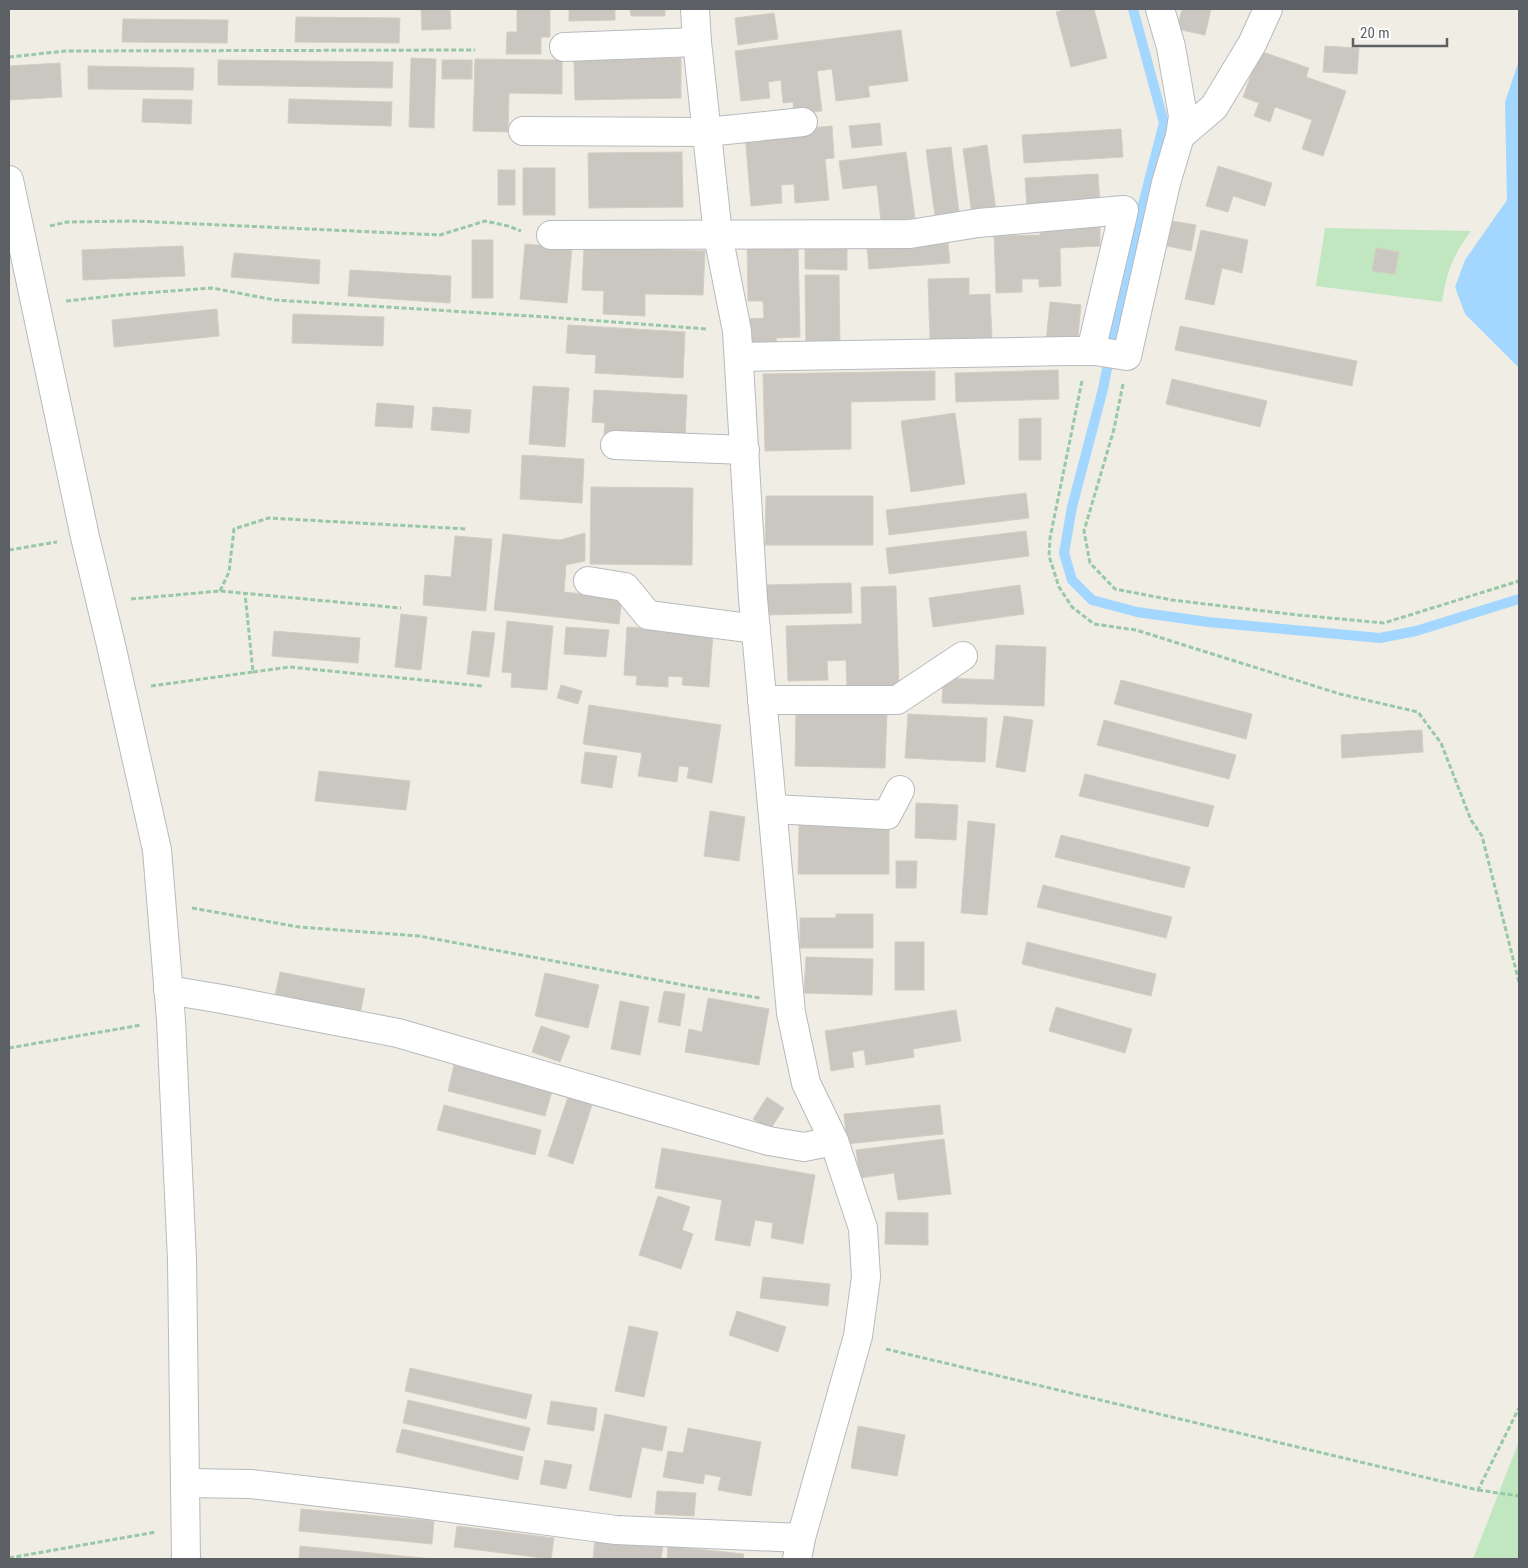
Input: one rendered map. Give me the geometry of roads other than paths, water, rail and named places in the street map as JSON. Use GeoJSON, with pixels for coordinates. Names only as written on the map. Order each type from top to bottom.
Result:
{"type":"FeatureCollection","features":[{"type":"Feature","properties":{"kind":"street"},"geometry":{"type":"LineString","coordinates":[[185,1483],[251,1484],[406,1502],[616,1530],[799,1548],[858,1336],[866,1276],[863,1228],[834,1141],[806,1083],[791,1002],[756,629],[739,344],[718,235],[695,9]]}},
{"type":"Feature","properties":{"kind":"street"},"geometry":{"type":"LineString","coordinates":[[1103,353],[1166,183],[1180,136],[1183,116],[1171,48],[1160,9]]}},
{"type":"Feature","properties":{"kind":"street"},"geometry":{"type":"LineString","coordinates":[[1180,136],[1214,107],[1252,44],[1268,9]]}},
{"type":"Feature","properties":{"kind":"street"},"geometry":{"type":"LineString","coordinates":[[564,47],[697,42]]}},
{"type":"Feature","properties":{"kind":"street"},"geometry":{"type":"LineString","coordinates":[[523,131],[707,132],[803,122]]}},
{"type":"Feature","properties":{"kind":"street"},"geometry":{"type":"LineString","coordinates":[[9,180],[85,537],[157,850],[171,1020],[182,1260],[186,1559]]}},
{"type":"Feature","properties":{"kind":"street"},"geometry":{"type":"LineString","coordinates":[[551,235],[910,234],[978,222],[1124,210],[1103,353]]}},
{"type":"Feature","properties":{"kind":"street"},"geometry":{"type":"LineString","coordinates":[[739,344],[1103,353]]}},
{"type":"Feature","properties":{"kind":"street"},"geometry":{"type":"LineString","coordinates":[[614,445],[745,450]]}},
{"type":"Feature","properties":{"kind":"street"},"geometry":{"type":"LineString","coordinates":[[588,582],[625,587],[648,615],[756,629]]}},
{"type":"Feature","properties":{"kind":"street"},"geometry":{"type":"LineString","coordinates":[[762,700],[897,700],[963,656]]}},
{"type":"Feature","properties":{"kind":"street"},"geometry":{"type":"LineString","coordinates":[[773,809],[887,815],[900,790]]}},
{"type":"Feature","properties":{"kind":"street"},"geometry":{"type":"LineString","coordinates":[[168,990],[398,1033],[770,1141],[804,1146],[834,1141]]}},
{"type":"Feature","properties":{"kind":"water"},"geometry":{"type":"Polygon","coordinates":[[[1519,60],[1519,368],[1465,314],[1455,287],[1465,260],[1507,200],[1505,102],[1519,60]]]}},
{"type":"Feature","properties":{"kind":"waterway"},"geometry":{"type":"LineString","coordinates":[[1133,9],[1164,123],[1128,262],[1103,389],[1072,507],[1064,553],[1072,580],[1092,600],[1137,612],[1208,622],[1380,638],[1416,631],[1519,599]]}}]}
